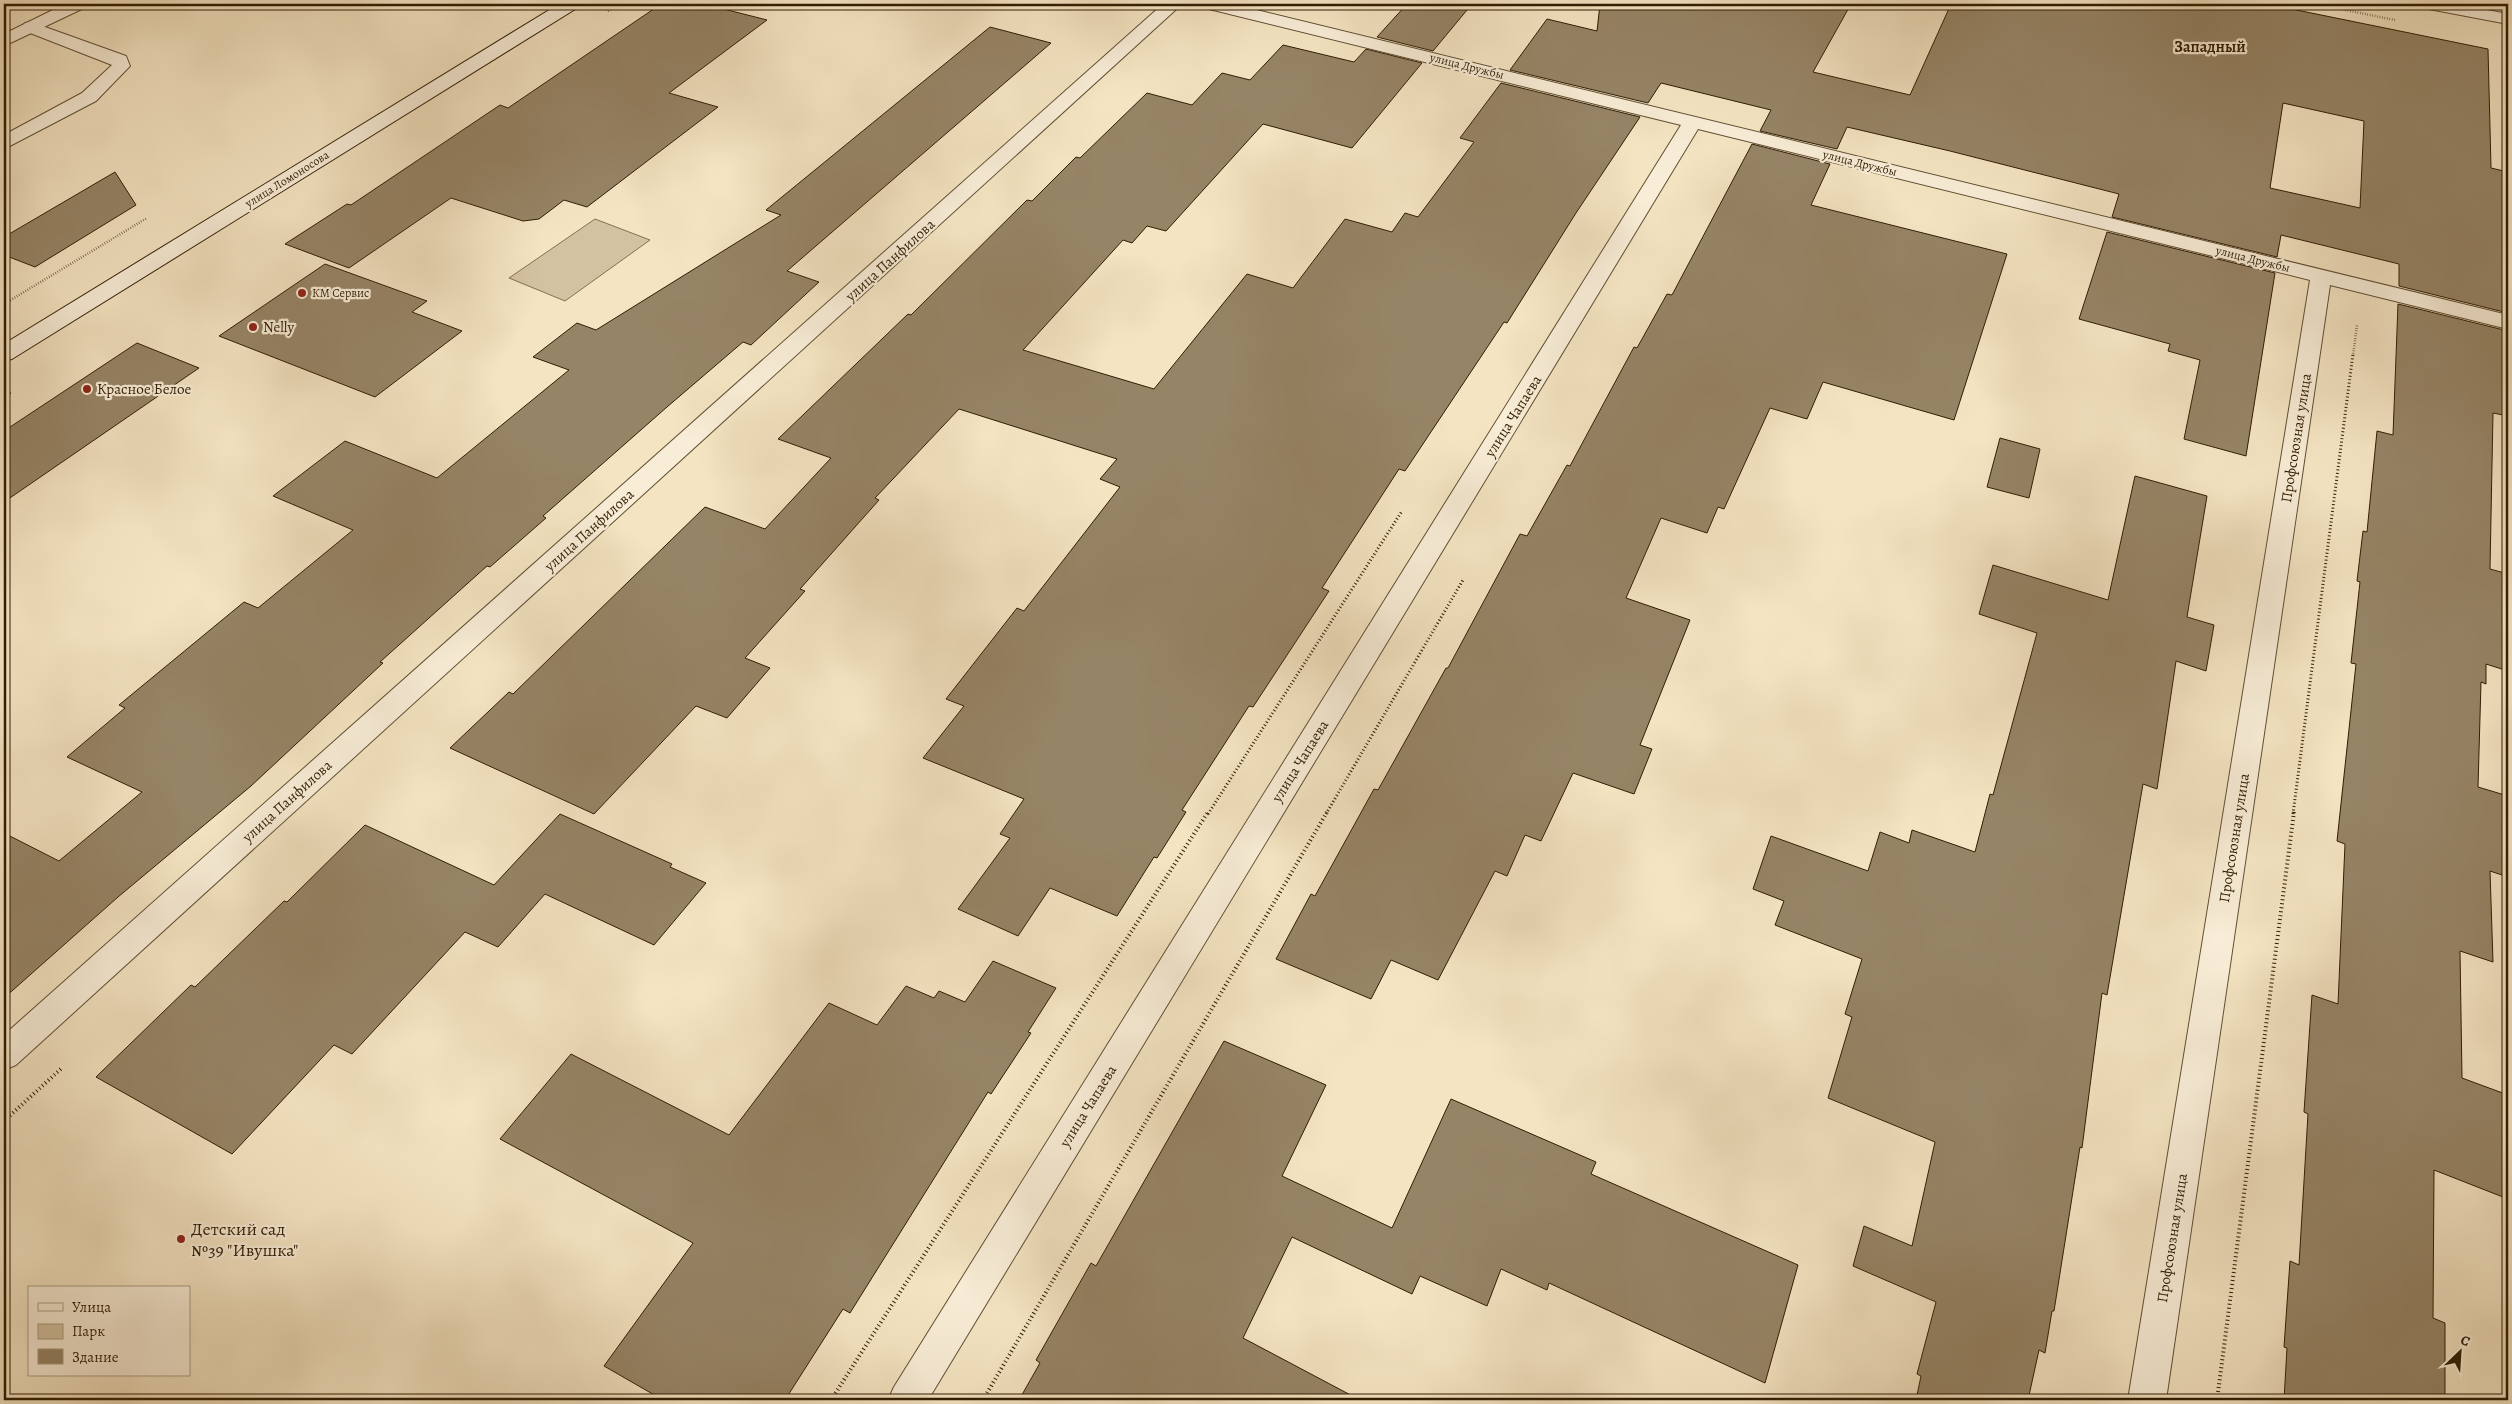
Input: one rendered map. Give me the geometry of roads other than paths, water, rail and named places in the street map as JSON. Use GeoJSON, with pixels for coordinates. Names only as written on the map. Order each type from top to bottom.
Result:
{"type":"FeatureCollection","features":[{"type":"Feature","properties":{"kind":"street"},"geometry":{"type":"LineString","coordinates":[[4,41],[78,4]]}},
{"type":"Feature","properties":{"kind":"street","name":"улица Ломоносова"},"geometry":{"type":"LineString","coordinates":[[4,354],[571,4]]}},
{"type":"Feature","properties":{"kind":"street","name":"улица Панфилова"},"geometry":{"type":"LineString","coordinates":[[4,1055],[1172,4]]}},
{"type":"Feature","properties":{"kind":"street","name":"улица Дружбы"},"geometry":{"type":"LineString","coordinates":[[1212,4],[2508,322]]}},
{"type":"Feature","properties":{"kind":"street"},"geometry":{"type":"LineString","coordinates":[[2429,4],[2508,19]]}},
{"type":"Feature","properties":{"kind":"street"},"geometry":{"type":"LineString","coordinates":[[4,143],[89,97],[121,66],[120,60],[31,27]]}},
{"type":"Feature","properties":{"kind":"street","name":"улица Чапаева"},"geometry":{"type":"LineString","coordinates":[[908,1400],[1693,122]]}},
{"type":"Feature","properties":{"kind":"street","name":"Профсоюзная улица"},"geometry":{"type":"LineString","coordinates":[[2147,1400],[2321,276]]}},
{"type":"Feature","properties":{"kind":"place","name":"КМ Сервис"},"geometry":{"type":"Point","coordinates":[302,293]}},
{"type":"Feature","properties":{"kind":"place","name":"Nelly"},"geometry":{"type":"Point","coordinates":[253,327]}},
{"type":"Feature","properties":{"kind":"place","name":"Красное Белое"},"geometry":{"type":"Point","coordinates":[87,389]}},
{"type":"Feature","properties":{"kind":"place","name":"Детский сад №39 \"Ивушка\""},"geometry":{"type":"Point","coordinates":[181,1239]}},
{"type":"Feature","properties":{"kind":"district","name":"Западный"},"geometry":{"type":"Point","coordinates":[2210,47]}}]}
